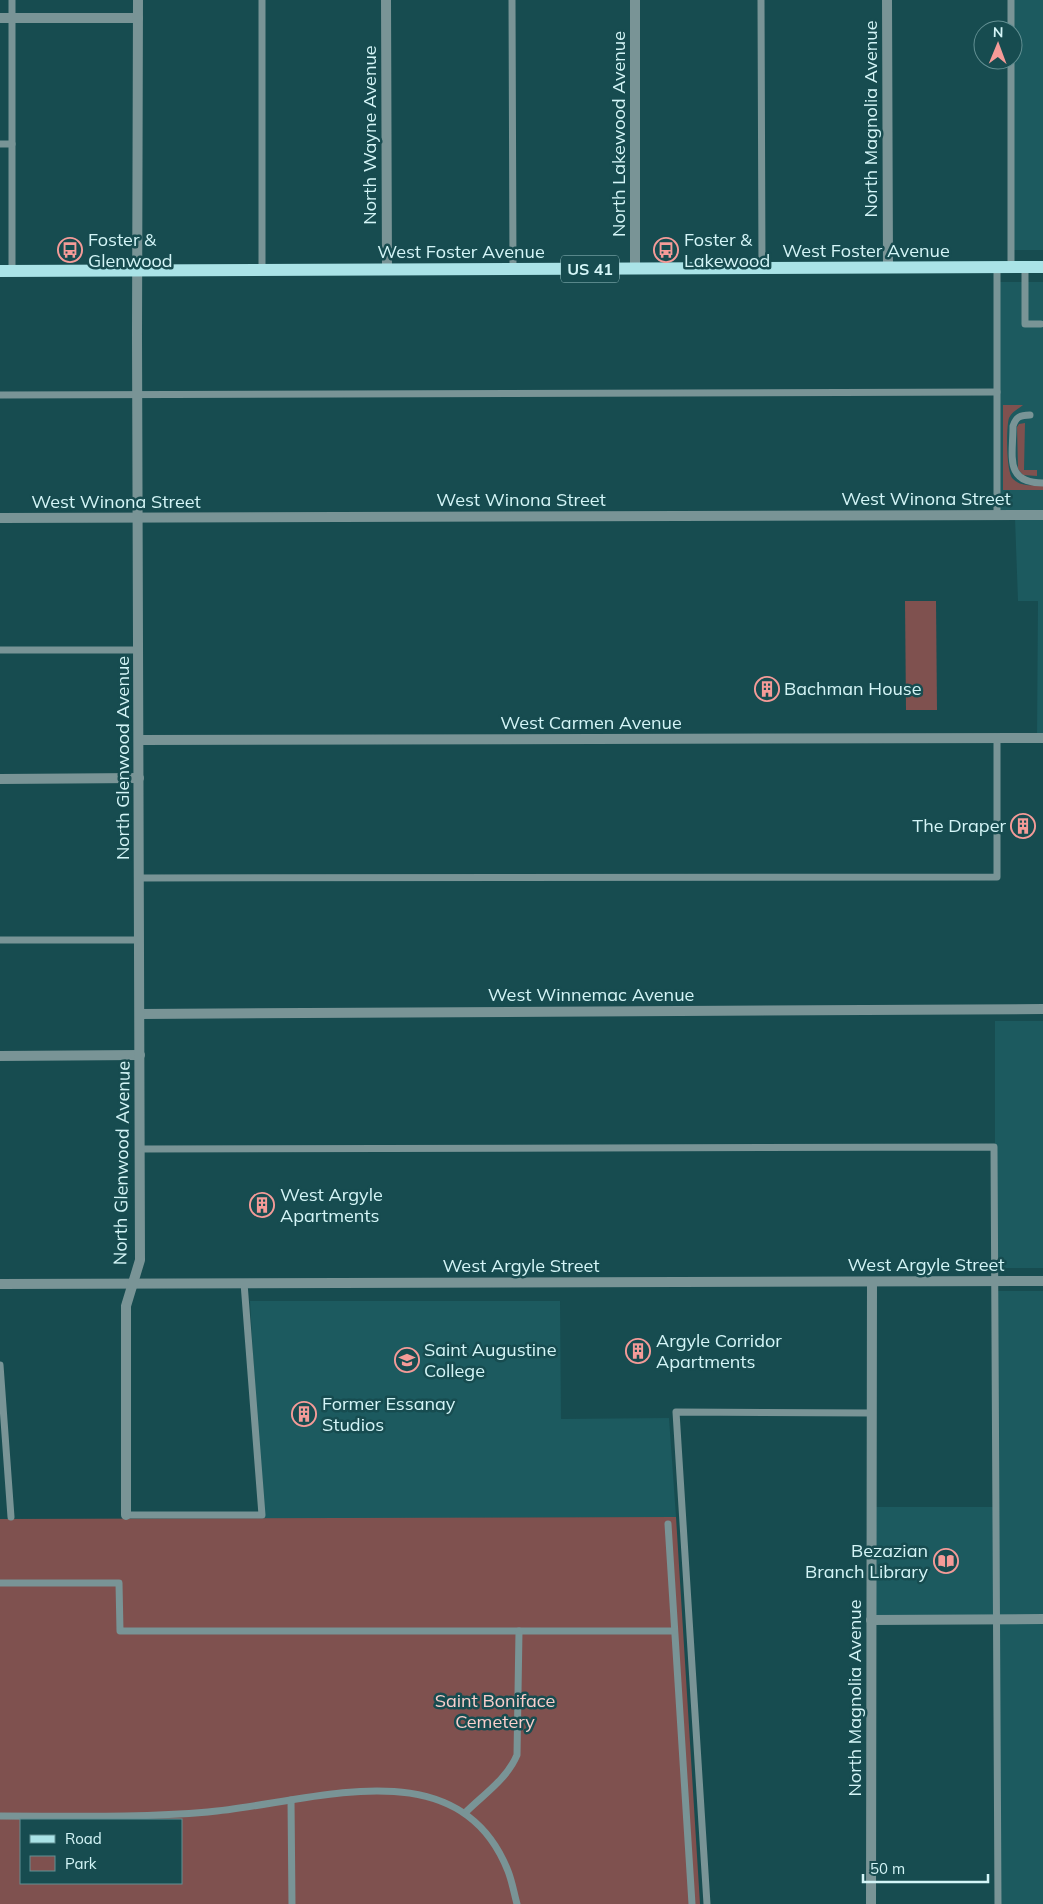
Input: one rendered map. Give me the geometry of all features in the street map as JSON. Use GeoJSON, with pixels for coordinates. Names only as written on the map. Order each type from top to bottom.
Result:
{"type":"FeatureCollection","features":[{"type":"Feature","properties":{"kind":"main road","name":"West Foster Avenue"},"geometry":{"type":"LineString","coordinates":[[6,271],[1043,267]]}},
{"type":"Feature","properties":{"kind":"street","name":"North Glenwood Avenue"},"geometry":{"type":"LineString","coordinates":[[126,1514],[126,1306],[140,1260],[138,0]]}},
{"type":"Feature","properties":{"kind":"street","name":"North Wayne Avenue"},"geometry":{"type":"LineString","coordinates":[[386,0],[387,270]]}},
{"type":"Feature","properties":{"kind":"street","name":"North Lakewood Avenue"},"geometry":{"type":"LineString","coordinates":[[635,0],[635,269]]}},
{"type":"Feature","properties":{"kind":"street","name":"North Magnolia Avenue"},"geometry":{"type":"LineString","coordinates":[[886,0],[888,268]]}},
{"type":"Feature","properties":{"kind":"street"},"geometry":{"type":"LineString","coordinates":[[0,18],[138,18]]}},
{"type":"Feature","properties":{"kind":"street","name":"West Winona Street"},"geometry":{"type":"LineString","coordinates":[[0,518],[1043,515]]}},
{"type":"Feature","properties":{"kind":"street","name":"West Carmen Avenue"},"geometry":{"type":"LineString","coordinates":[[139,740],[1043,738]]}},
{"type":"Feature","properties":{"kind":"street"},"geometry":{"type":"LineString","coordinates":[[0,779],[139,778]]}},
{"type":"Feature","properties":{"kind":"street","name":"West Winnemac Avenue"},"geometry":{"type":"LineString","coordinates":[[140,1014],[1043,1009]]}},
{"type":"Feature","properties":{"kind":"street"},"geometry":{"type":"LineString","coordinates":[[0,1056],[140,1055]]}},
{"type":"Feature","properties":{"kind":"street","name":"West Argyle Street"},"geometry":{"type":"LineString","coordinates":[[0,1284],[1043,1281]]}},
{"type":"Feature","properties":{"kind":"street","name":"North Magnolia Avenue"},"geometry":{"type":"LineString","coordinates":[[871,1904],[872,1282]]}},
{"type":"Feature","properties":{"kind":"street"},"geometry":{"type":"LineString","coordinates":[[872,1620],[1043,1619]]}},
{"type":"Feature","properties":{"kind":"lane"},"geometry":{"type":"LineString","coordinates":[[6,271],[12,144],[12,0]]}},
{"type":"Feature","properties":{"kind":"lane"},"geometry":{"type":"LineString","coordinates":[[262,0],[262,270]]}},
{"type":"Feature","properties":{"kind":"lane"},"geometry":{"type":"LineString","coordinates":[[512,0],[513,270]]}},
{"type":"Feature","properties":{"kind":"lane"},"geometry":{"type":"LineString","coordinates":[[761,0],[762,269]]}},
{"type":"Feature","properties":{"kind":"lane"},"geometry":{"type":"LineString","coordinates":[[1011,0],[1011,20]]}},
{"type":"Feature","properties":{"kind":"lane"},"geometry":{"type":"LineString","coordinates":[[1011,70],[1011,267]]}},
{"type":"Feature","properties":{"kind":"lane"},"geometry":{"type":"LineString","coordinates":[[0,144],[12,144]]}},
{"type":"Feature","properties":{"kind":"lane"},"geometry":{"type":"LineString","coordinates":[[1025,267],[1025,324],[1040,324]]}},
{"type":"Feature","properties":{"kind":"lane"},"geometry":{"type":"LineString","coordinates":[[997,268],[997,515]]}},
{"type":"Feature","properties":{"kind":"lane"},"geometry":{"type":"LineString","coordinates":[[0,395],[997,392]]}},
{"type":"Feature","properties":{"kind":"lane"},"geometry":{"type":"LineString","coordinates":[[1030,415],[1019,416],[1013,426],[1014,472],[1026,482],[1043,483]]}},
{"type":"Feature","properties":{"kind":"lane"},"geometry":{"type":"LineString","coordinates":[[0,650],[138,650]]}},
{"type":"Feature","properties":{"kind":"lane"},"geometry":{"type":"LineString","coordinates":[[139,878],[997,877],[997,739]]}},
{"type":"Feature","properties":{"kind":"lane"},"geometry":{"type":"LineString","coordinates":[[0,940],[139,940]]}},
{"type":"Feature","properties":{"kind":"lane"},"geometry":{"type":"LineString","coordinates":[[140,1149],[994,1148],[998,1904]]}},
{"type":"Feature","properties":{"kind":"lane"},"geometry":{"type":"LineString","coordinates":[[126,1514],[262,1515],[244,1283]]}},
{"type":"Feature","properties":{"kind":"lane"},"geometry":{"type":"LineString","coordinates":[[0,1365],[11,1517]]}},
{"type":"Feature","properties":{"kind":"lane"},"geometry":{"type":"LineString","coordinates":[[707,1904],[676,1412],[872,1413]]}},
{"type":"Feature","properties":{"kind":"lane"},"geometry":{"type":"LineString","coordinates":[[668,1524],[692,1904]]}},
{"type":"Feature","properties":{"kind":"lane"},"geometry":{"type":"LineString","coordinates":[[0,1582],[119,1583],[120,1631],[674,1631]]}},
{"type":"Feature","properties":{"kind":"lane"},"geometry":{"type":"LineString","coordinates":[[465,1813],[506,1774],[517,1755],[519,1632]]}},
{"type":"Feature","properties":{"kind":"lane"},"geometry":{"type":"LineString","coordinates":[[0,1816],[123,1816],[208,1812],[334,1793],[376,1790],[404,1792],[445,1802],[465,1813],[490,1840],[500,1855],[508,1872],[517,1904]]}},
{"type":"Feature","properties":{"kind":"lane"},"geometry":{"type":"LineString","coordinates":[[291,1800],[292,1904]]}},
{"type":"Feature","properties":{"kind":"shaded area"},"geometry":{"type":"Polygon","coordinates":[[[1011,0],[1043,0],[1043,250],[1011,250],[1013,70],[1023,70],[1023,20],[1012,20],[1011,0]]]}},
{"type":"Feature","properties":{"kind":"shaded area"},"geometry":{"type":"Polygon","coordinates":[[[997,282],[1043,282],[1043,740],[1037,740],[1038,601],[1018,601],[1015,518],[999,518],[997,282]]]}},
{"type":"Feature","properties":{"kind":"shaded area"},"geometry":{"type":"Polygon","coordinates":[[[995,1021],[1043,1021],[1043,1268],[995,1268],[995,1021]]]}},
{"type":"Feature","properties":{"kind":"shaded area"},"geometry":{"type":"Polygon","coordinates":[[[995,1291],[1043,1291],[1043,1904],[999,1904],[995,1618],[874,1617],[874,1507],[993,1507],[995,1291]]]}},
{"type":"Feature","properties":{"kind":"shaded area","name":"Saint Augustine College"},"geometry":{"type":"Polygon","coordinates":[[[250,1301],[560,1301],[561,1419],[669,1418],[676,1517],[262,1519],[250,1301]]]}},
{"type":"Feature","properties":{"kind":"green space"},"geometry":{"type":"Polygon","coordinates":[[[1003,405],[1023,405],[1012,414],[1008,423],[1007,450],[1011,475],[1016,482],[1027,485],[1043,485],[1043,490],[1003,490],[1003,405]]]}},
{"type":"Feature","properties":{"kind":"green space"},"geometry":{"type":"Polygon","coordinates":[[[1025,423],[1024,470],[1037,470],[1037,476],[1023,475],[1018,469],[1017,427],[1019,424],[1025,423]]]}},
{"type":"Feature","properties":{"kind":"green space"},"geometry":{"type":"Polygon","coordinates":[[[905,601],[936,601],[937,710],[906,710],[905,601]]]}},
{"type":"Feature","properties":{"kind":"green space","name":"Saint Boniface Cemetery"},"geometry":{"type":"Polygon","coordinates":[[[676,1517],[700,1904],[0,1904],[0,1519],[676,1517]]]}},
{"type":"Feature","properties":{"kind":"place","name":"Foster & Glenwood"},"geometry":{"type":"Point","coordinates":[70,250]}},
{"type":"Feature","properties":{"kind":"place","name":"Foster & Lakewood"},"geometry":{"type":"Point","coordinates":[666,250]}},
{"type":"Feature","properties":{"kind":"place","name":"Bachman House"},"geometry":{"type":"Point","coordinates":[767,689]}},
{"type":"Feature","properties":{"kind":"place","name":"The Draper"},"geometry":{"type":"Point","coordinates":[1023,826]}},
{"type":"Feature","properties":{"kind":"place","name":"West Argyle Apartments"},"geometry":{"type":"Point","coordinates":[262,1205]}},
{"type":"Feature","properties":{"kind":"place","name":"Argyle Corridor Apartments"},"geometry":{"type":"Point","coordinates":[638,1351]}},
{"type":"Feature","properties":{"kind":"place","name":"Saint Augustine College"},"geometry":{"type":"Point","coordinates":[407,1360]}},
{"type":"Feature","properties":{"kind":"place","name":"Former Essanay Studios"},"geometry":{"type":"Point","coordinates":[304,1414]}},
{"type":"Feature","properties":{"kind":"place","name":"Bezazian Branch Library"},"geometry":{"type":"Point","coordinates":[946,1561]}}]}
